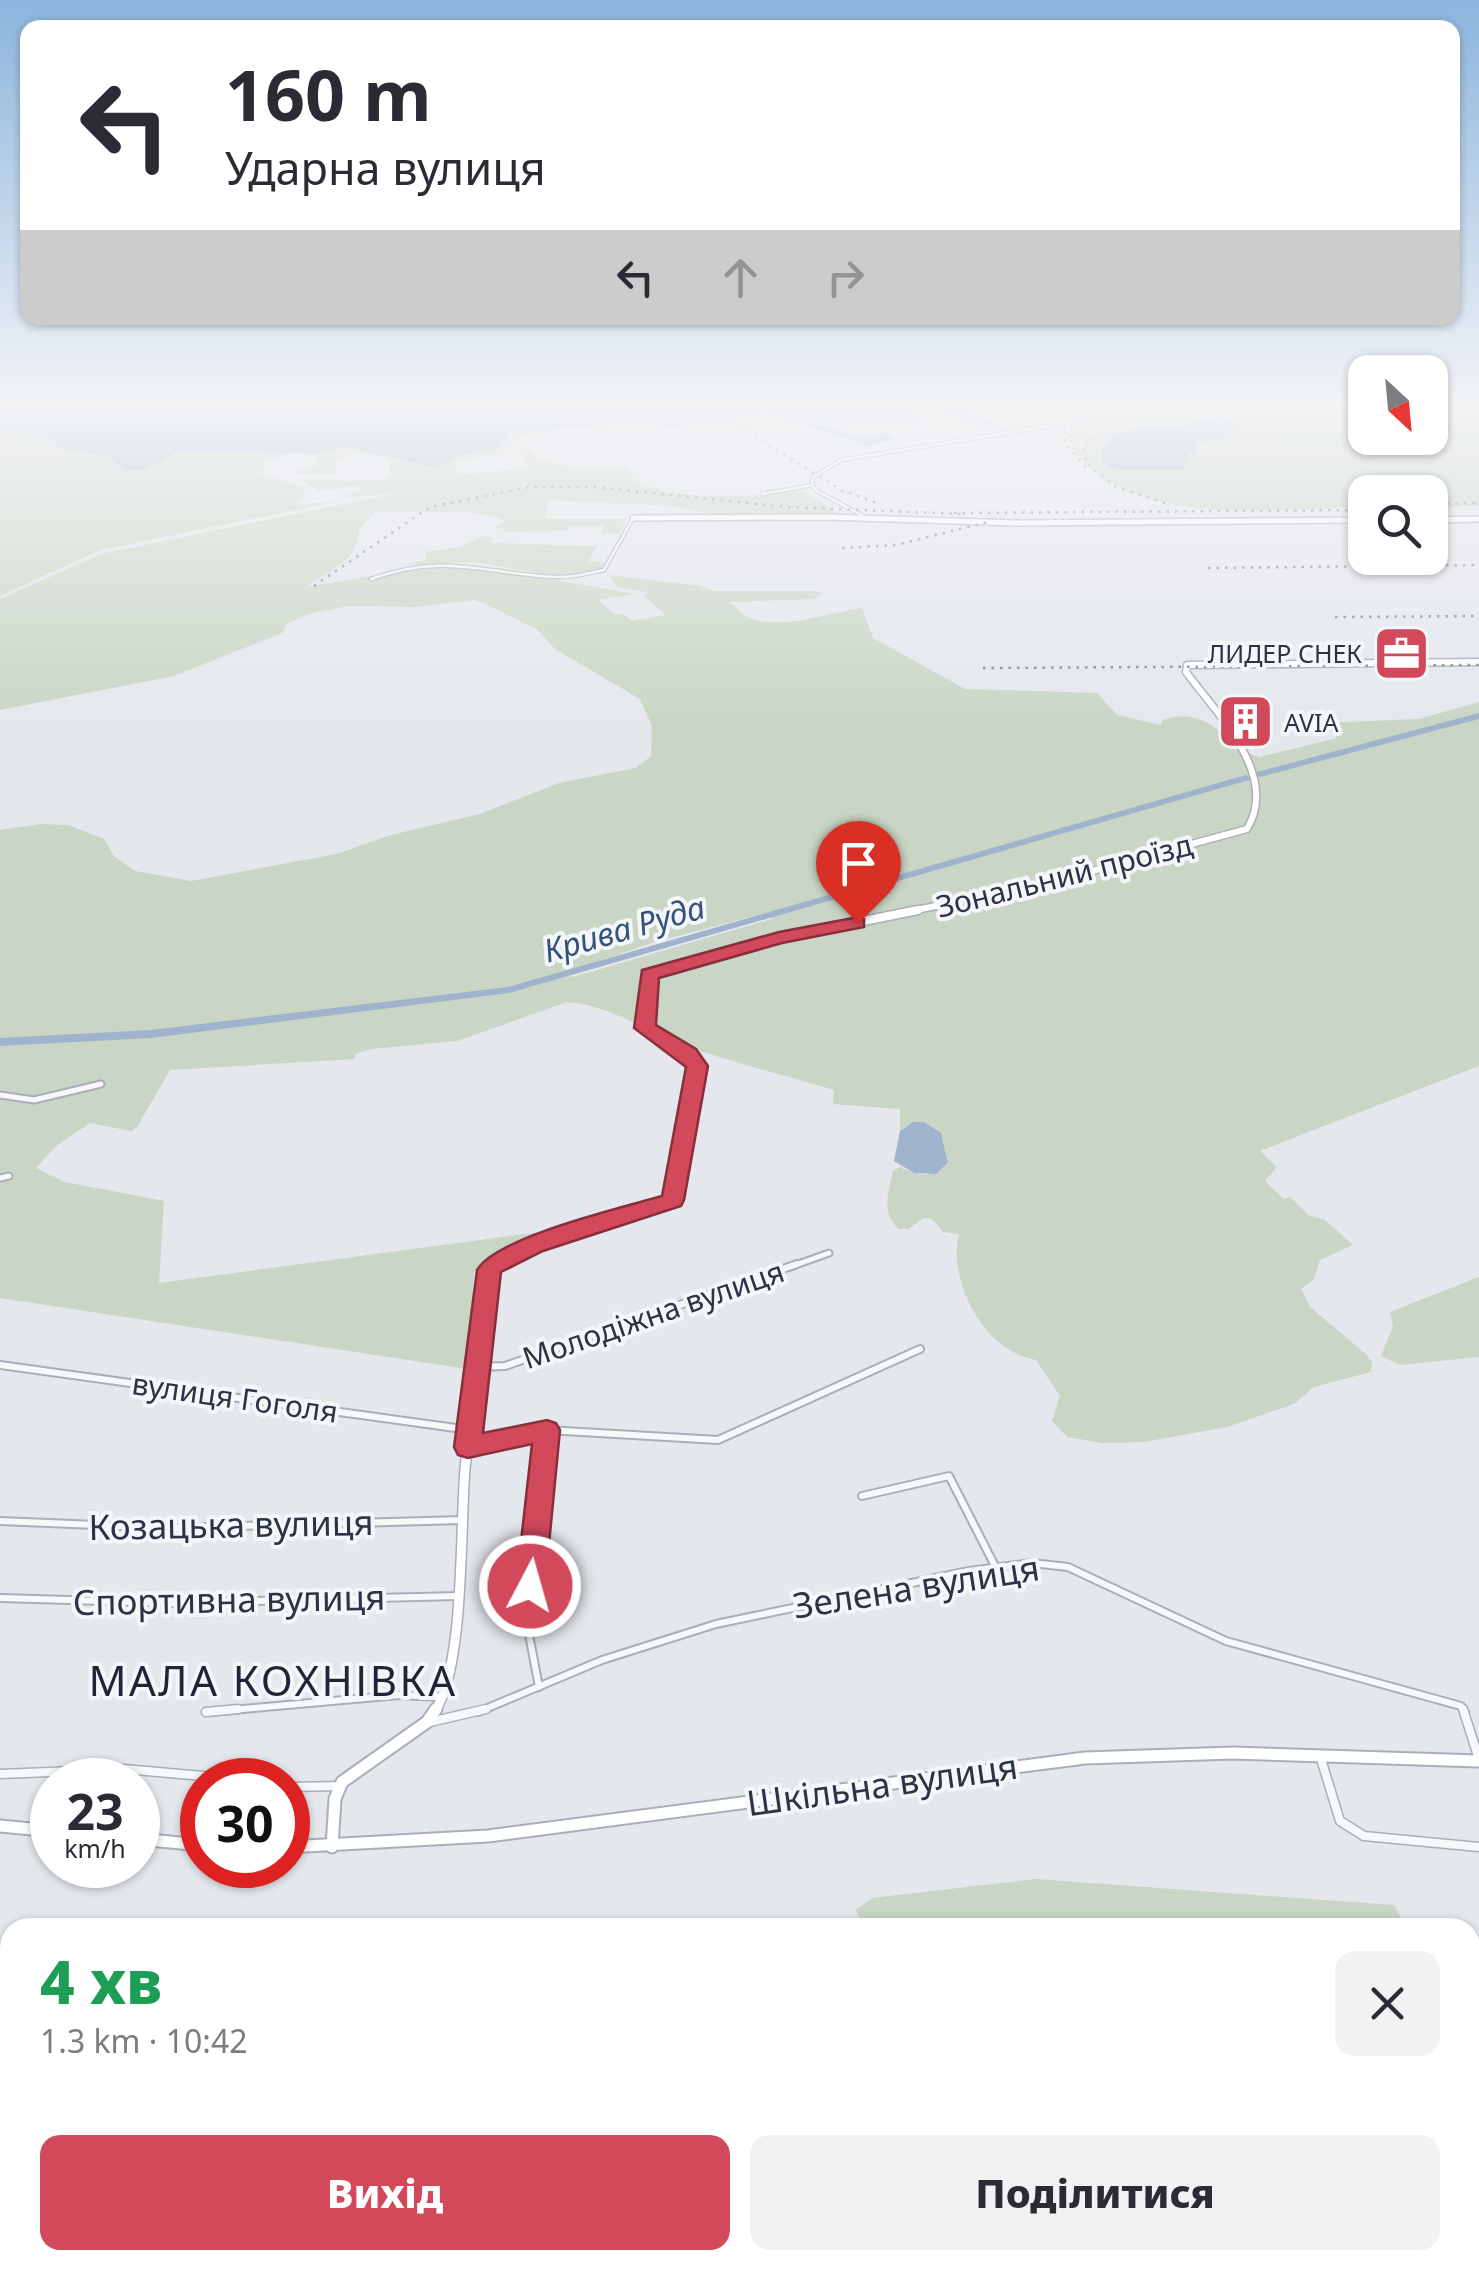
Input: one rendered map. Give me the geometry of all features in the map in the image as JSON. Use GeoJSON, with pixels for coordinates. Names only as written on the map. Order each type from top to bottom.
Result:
{"type":"FeatureCollection","features":[{"type":"Feature","properties":{"kind":"street"},"geometry":{"type":"LineString","coordinates":[[849,510],[867,518]]}},
{"type":"Feature","properties":{"kind":"street"},"geometry":{"type":"LineString","coordinates":[[371,579],[396,570],[455,563],[561,578],[597,574],[604,570],[632,518],[867,518],[1019,524],[1348,520]]}},
{"type":"Feature","properties":{"kind":"street"},"geometry":{"type":"LineString","coordinates":[[1448,520],[1479,520]]}},
{"type":"Feature","properties":{"kind":"street","name":"Зональний проїзд"},"geometry":{"type":"LineString","coordinates":[[476,1367],[486,1280],[492,1266],[534,1244],[672,1200],[697,1066],[688,1054],[645,1028],[649,974],[779,938],[1040,886],[1153,852],[1236,834],[1251,825],[1261,802],[1258,784],[1240,749],[1186,672],[1187,665],[1479,662]]}},
{"type":"Feature","properties":{"kind":"street"},"geometry":{"type":"LineString","coordinates":[[0,1095],[34,1100],[100,1084]]}},
{"type":"Feature","properties":{"kind":"street"},"geometry":{"type":"LineString","coordinates":[[0,1178],[9,1176]]}},
{"type":"Feature","properties":{"kind":"street","name":"Молодіжна вулиця"},"geometry":{"type":"LineString","coordinates":[[476,1367],[505,1366],[828,1253]]}},
{"type":"Feature","properties":{"kind":"street"},"geometry":{"type":"LineString","coordinates":[[468,1447],[547,1430],[718,1440],[920,1349]]}},
{"type":"Feature","properties":{"kind":"street","name":"вулиця Гоголя"},"geometry":{"type":"LineString","coordinates":[[0,1365],[470,1430]]}},
{"type":"Feature","properties":{"kind":"street"},"geometry":{"type":"LineString","coordinates":[[332,1847],[339,1786],[354,1770],[427,1722],[444,1698],[459,1596],[476,1367]]}},
{"type":"Feature","properties":{"kind":"street"},"geometry":{"type":"LineString","coordinates":[[539,1687],[526,1624],[547,1430]]}},
{"type":"Feature","properties":{"kind":"street"},"geometry":{"type":"LineString","coordinates":[[862,1496],[949,1476],[996,1568]]}},
{"type":"Feature","properties":{"kind":"street","name":"Козацька вулиця"},"geometry":{"type":"LineString","coordinates":[[0,1521],[168,1528],[463,1520]]}},
{"type":"Feature","properties":{"kind":"street","name":"Зелена вулиця"},"geometry":{"type":"LineString","coordinates":[[427,1722],[452,1719],[638,1648],[757,1612],[996,1568],[1060,1564],[1226,1641],[1461,1706],[1468,1715],[1479,1760]]}},
{"type":"Feature","properties":{"kind":"street","name":"Спортивна вулиця"},"geometry":{"type":"LineString","coordinates":[[0,1598],[172,1603],[459,1596]]}},
{"type":"Feature","properties":{"kind":"street"},"geometry":{"type":"LineString","coordinates":[[206,1712],[398,1695],[444,1698]]}},
{"type":"Feature","properties":{"kind":"street","name":"Шкільна вулиця"},"geometry":{"type":"LineString","coordinates":[[310,1847],[555,1827],[1082,1758],[1188,1753],[1479,1760]]}},
{"type":"Feature","properties":{"kind":"street"},"geometry":{"type":"LineString","coordinates":[[1320,1756],[1340,1822],[1364,1836],[1479,1847]]}},
{"type":"Feature","properties":{"kind":"street"},"geometry":{"type":"LineString","coordinates":[[0,1774],[91,1767],[180,1771]]}},
{"type":"Feature","properties":{"kind":"street"},"geometry":{"type":"LineString","coordinates":[[310,1787],[339,1786]]}},
{"type":"Feature","properties":{"kind":"street"},"geometry":{"type":"LineString","coordinates":[[0,1826],[30,1829]]}},
{"type":"Feature","properties":{"kind":"green space"},"geometry":{"type":"Polygon","coordinates":[[[0,510],[297,510],[100,550],[0,596],[0,510]]]}},
{"type":"Feature","properties":{"kind":"green space"},"geometry":{"type":"Polygon","coordinates":[[[316,510],[546,510],[545,519],[626,519],[620,534],[601,533],[604,526],[499,532],[510,529],[494,528],[504,521],[501,518],[466,512],[375,512],[359,529],[358,540],[348,557],[306,587],[400,571],[467,565],[635,594],[598,600],[616,615],[623,614],[632,621],[666,615],[643,595],[651,593],[618,587],[609,575],[701,586],[713,591],[817,591],[821,594],[814,599],[729,602],[747,617],[774,622],[862,608],[873,638],[965,689],[1097,693],[1117,715],[1161,725],[1172,717],[1194,718],[1222,733],[1236,750],[1260,757],[1337,738],[1323,723],[1419,719],[1479,702],[1479,1066],[1260,1151],[1277,1167],[1265,1181],[1308,1215],[1325,1220],[1353,1245],[1320,1260],[1314,1279],[1301,1289],[1310,1307],[1368,1356],[1371,1372],[1314,1387],[1294,1404],[1227,1427],[1144,1442],[1103,1443],[1067,1437],[1052,1421],[1060,1396],[1036,1360],[1001,1344],[974,1312],[959,1273],[959,1234],[943,1232],[932,1219],[924,1218],[908,1229],[899,1229],[889,1216],[887,1202],[893,1171],[900,1167],[926,1174],[943,1168],[948,1163],[942,1136],[909,1124],[900,1131],[900,1109],[833,1104],[834,1090],[702,1051],[612,1013],[567,1002],[457,1041],[371,1049],[355,1054],[355,1059],[170,1070],[137,1127],[131,1131],[90,1123],[56,1146],[36,1168],[65,1182],[164,1201],[159,1283],[578,1227],[488,1260],[474,1272],[467,1369],[0,1298],[0,830],[68,825],[104,839],[114,856],[135,871],[191,881],[336,854],[391,835],[480,814],[559,783],[636,768],[651,756],[652,726],[640,699],[555,649],[538,630],[473,600],[416,607],[348,606],[308,614],[287,624],[282,633],[174,676],[0,710],[0,599],[101,554],[316,510]],[[769,912],[655,942],[563,973],[573,977],[772,919],[769,912]]]}},
{"type":"Feature","properties":{"kind":"green space"},"geometry":{"type":"Polygon","coordinates":[[[692,510],[833,510],[840,514],[715,514],[692,510]]]}},
{"type":"Feature","properties":{"kind":"green space"},"geometry":{"type":"Polygon","coordinates":[[[486,535],[492,537],[491,543],[597,546],[588,561],[605,563],[600,571],[557,576],[475,562],[403,565],[426,560],[425,552],[460,547],[486,535]]]}},
{"type":"Feature","properties":{"kind":"green space"},"geometry":{"type":"Polygon","coordinates":[[[1479,1277],[1479,1357],[1400,1365],[1381,1356],[1393,1326],[1390,1312],[1479,1277]]]}},
{"type":"Feature","properties":{"kind":"green space"},"geometry":{"type":"Polygon","coordinates":[[[1036,1879],[1394,1905],[1401,1918],[860,1918],[856,1910],[872,1898],[1036,1879]]]}},
{"type":"Feature","properties":{"kind":"water"},"geometry":{"type":"Polygon","coordinates":[[[913,1122],[924,1122],[941,1133],[948,1163],[936,1174],[914,1173],[894,1161],[900,1131],[913,1122]]]}},
{"type":"Feature","properties":{"kind":"waterway","name":"Крива Руда"},"geometry":{"type":"LineString","coordinates":[[1260,774],[1479,716]]}},
{"type":"Feature","properties":{"kind":"waterway","name":"Крива Руда"},"geometry":{"type":"LineString","coordinates":[[0,1042],[151,1034],[509,990],[1246,778]]}},
{"type":"Feature","properties":{"kind":"railway"},"geometry":{"type":"LineString","coordinates":[[314,586],[426,510]]}},
{"type":"Feature","properties":{"kind":"railway"},"geometry":{"type":"LineString","coordinates":[[859,510],[964,514]]}},
{"type":"Feature","properties":{"kind":"railway"},"geometry":{"type":"LineString","coordinates":[[954,513],[1348,510]]}},
{"type":"Feature","properties":{"kind":"railway"},"geometry":{"type":"LineString","coordinates":[[842,548],[896,545],[992,521]]}},
{"type":"Feature","properties":{"kind":"railway"},"geometry":{"type":"LineString","coordinates":[[1208,568],[1479,565]]}},
{"type":"Feature","properties":{"kind":"railway"},"geometry":{"type":"LineString","coordinates":[[1335,617],[1479,616]]}},
{"type":"Feature","properties":{"kind":"railway"},"geometry":{"type":"LineString","coordinates":[[983,668],[1479,665]]}},
{"type":"Feature","properties":{"kind":"place","name":"ЛИДЕР СНЕК"},"geometry":{"type":"Point","coordinates":[1401,653]}},
{"type":"Feature","properties":{"kind":"place","name":"AVIA"},"geometry":{"type":"Point","coordinates":[1245,722]}},
{"type":"Feature","properties":{"kind":"district","name":"МАЛА КОХНІВКА"},"geometry":{"type":"Point","coordinates":[273,1679]}},
{"type":"Feature","properties":{"kind":"route"},"geometry":{"type":"LineString","coordinates":[[530,1586],[547,1430],[468,1447],[489,1270],[495,1263],[534,1244],[672,1200],[697,1066],[688,1054],[645,1028],[649,974],[779,938],[858,923]]}}]}
